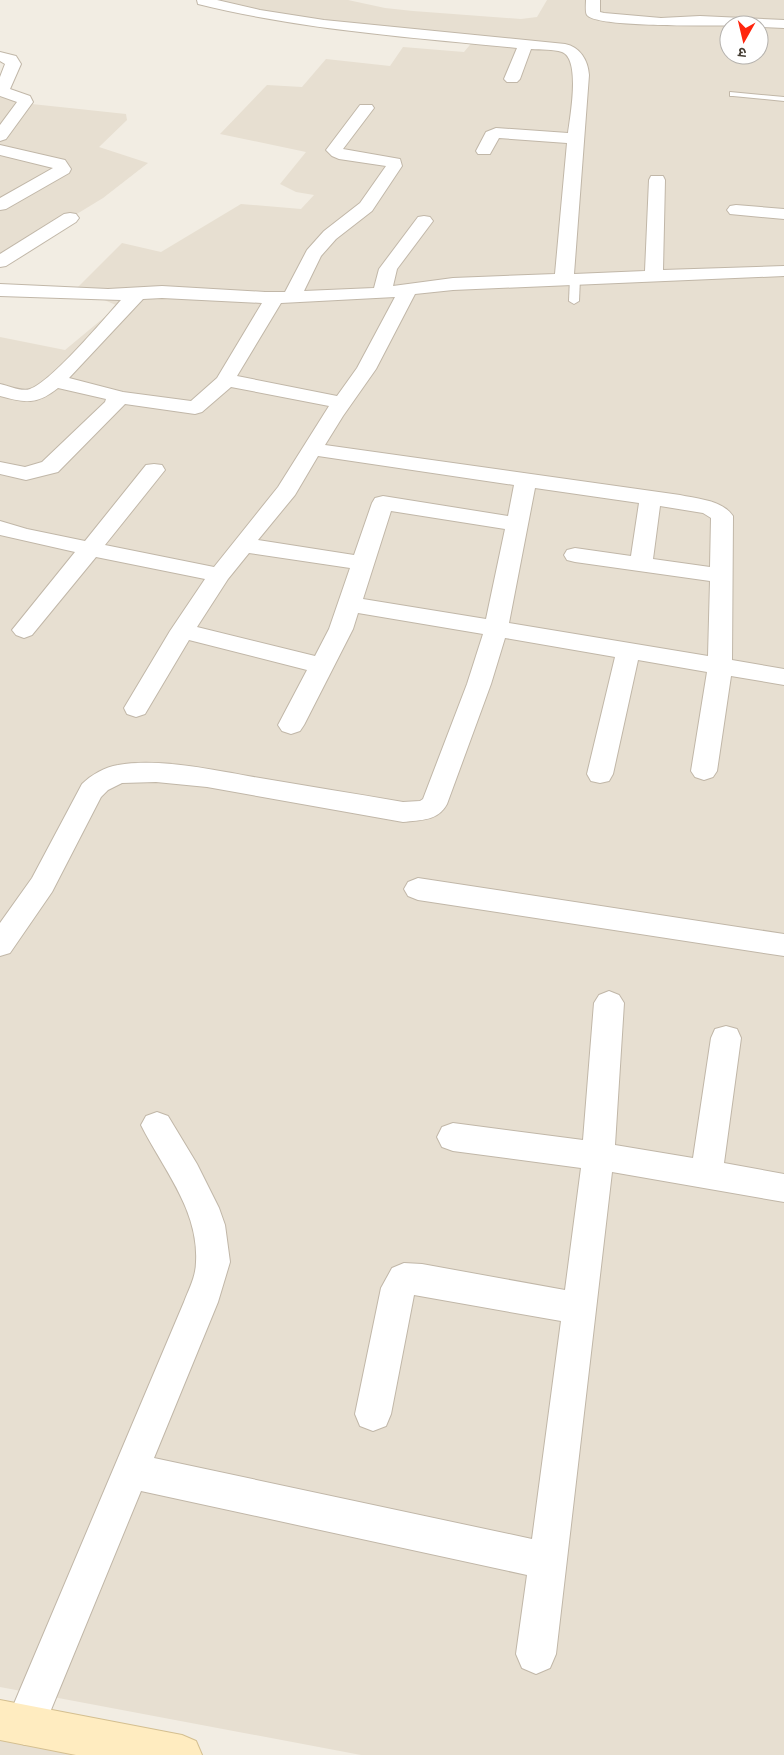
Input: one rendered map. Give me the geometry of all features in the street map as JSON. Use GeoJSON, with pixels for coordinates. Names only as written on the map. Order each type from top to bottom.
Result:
{"type":"FeatureCollection","features":[{"type":"Feature","properties":{"kind":"street"},"geometry":{"type":"LineString","coordinates":[[593,0],[592,13],[603,17],[661,22],[719,21]]}},
{"type":"Feature","properties":{"kind":"street"},"geometry":{"type":"LineString","coordinates":[[203,1],[306,22],[565,48],[573,51],[577,58],[581,75],[570,278]]}},
{"type":"Feature","properties":{"kind":"street"},"geometry":{"type":"LineString","coordinates":[[754,8],[754,15]]}},
{"type":"Feature","properties":{"kind":"street"},"geometry":{"type":"LineString","coordinates":[[769,23],[784,24]]}},
{"type":"Feature","properties":{"kind":"street"},"geometry":{"type":"LineString","coordinates":[[512,79],[526,44]]}},
{"type":"Feature","properties":{"kind":"street"},"geometry":{"type":"LineString","coordinates":[[0,56],[11,59],[13,64],[2,90],[24,99],[25,102],[0,136]]}},
{"type":"Feature","properties":{"kind":"street"},"geometry":{"type":"LineString","coordinates":[[54,381],[113,394],[117,397],[195,408],[227,380],[227,377],[313,254],[330,235],[366,207],[394,166],[394,163],[386,160],[342,155],[334,150],[366,108]]}},
{"type":"Feature","properties":{"kind":"street"},"geometry":{"type":"LineString","coordinates":[[484,151],[492,135],[496,133],[577,139]]}},
{"type":"Feature","properties":{"kind":"street"},"geometry":{"type":"LineString","coordinates":[[0,150],[59,164],[63,169],[0,206]]}},
{"type":"Feature","properties":{"kind":"street"},"geometry":{"type":"LineString","coordinates":[[654,275],[657,180]]}},
{"type":"Feature","properties":{"kind":"street"},"geometry":{"type":"LineString","coordinates":[[736,210],[784,214]]}},
{"type":"Feature","properties":{"kind":"street"},"geometry":{"type":"LineString","coordinates":[[0,262],[70,218]]}},
{"type":"Feature","properties":{"kind":"street"},"geometry":{"type":"LineString","coordinates":[[382,293],[388,269],[424,221]]}},
{"type":"Feature","properties":{"kind":"street"},"geometry":{"type":"LineString","coordinates":[[0,290],[108,295],[162,292],[283,298],[382,293],[453,284],[784,270]]}},
{"type":"Feature","properties":{"kind":"street"},"geometry":{"type":"LineString","coordinates":[[136,708],[182,631],[219,575],[287,490],[342,403],[366,369],[409,289]]}},
{"type":"Feature","properties":{"kind":"street"},"geometry":{"type":"LineString","coordinates":[[0,390],[32,396],[54,381],[137,294]]}},
{"type":"Feature","properties":{"kind":"street"},"geometry":{"type":"LineString","coordinates":[[227,380],[342,403]]}},
{"type":"Feature","properties":{"kind":"street"},"geometry":{"type":"LineString","coordinates":[[0,468],[26,474],[50,467],[115,404],[117,397]]}},
{"type":"Feature","properties":{"kind":"street"},"geometry":{"type":"LineString","coordinates":[[312,449],[650,498],[710,508],[722,516],[720,666],[704,771]]}},
{"type":"Feature","properties":{"kind":"street"},"geometry":{"type":"LineString","coordinates":[[24,630],[154,470]]}},
{"type":"Feature","properties":{"kind":"street"},"geometry":{"type":"LineString","coordinates":[[0,946],[42,885],[91,792],[98,784],[119,774],[156,774],[207,778],[403,812],[426,810],[434,804],[496,630],[526,480]]}},
{"type":"Feature","properties":{"kind":"street"},"geometry":{"type":"LineString","coordinates":[[641,564],[650,498]]}},
{"type":"Feature","properties":{"kind":"street"},"geometry":{"type":"LineString","coordinates":[[291,725],[341,629],[383,503],[517,524]]}},
{"type":"Feature","properties":{"kind":"street"},"geometry":{"type":"LineString","coordinates":[[0,528],[23,535],[219,575]]}},
{"type":"Feature","properties":{"kind":"street"},"geometry":{"type":"LineString","coordinates":[[243,545],[362,563]]}},
{"type":"Feature","properties":{"kind":"street"},"geometry":{"type":"LineString","coordinates":[[575,555],[722,576]]}},
{"type":"Feature","properties":{"kind":"street"},"geometry":{"type":"LineString","coordinates":[[349,604],[784,677]]}},
{"type":"Feature","properties":{"kind":"street"},"geometry":{"type":"LineString","coordinates":[[182,631],[322,666]]}},
{"type":"Feature","properties":{"kind":"street"},"geometry":{"type":"LineString","coordinates":[[600,774],[628,652]]}},
{"type":"Feature","properties":{"kind":"street"},"geometry":{"type":"LineString","coordinates":[[418,889],[784,945]]}},
{"type":"Feature","properties":{"kind":"street"},"geometry":{"type":"LineString","coordinates":[[536,1654],[598,1156],[609,1003]]}},
{"type":"Feature","properties":{"kind":"street"},"geometry":{"type":"LineString","coordinates":[[706,1175],[726,1038]]}},
{"type":"Feature","properties":{"kind":"street"},"geometry":{"type":"LineString","coordinates":[[157,1125],[202,1205],[211,1228],[213,1264],[201,1302],[131,1471],[13,1722],[109,1748],[182,1755]]}},
{"type":"Feature","properties":{"kind":"street"},"geometry":{"type":"LineString","coordinates":[[453,1137],[598,1156],[784,1188]]}},
{"type":"Feature","properties":{"kind":"street"},"geometry":{"type":"LineString","coordinates":[[373,1414],[398,1288],[404,1279],[422,1280],[580,1309]]}},
{"type":"Feature","properties":{"kind":"street"},"geometry":{"type":"LineString","coordinates":[[131,1471],[548,1562]]}},
{"type":"Feature","properties":{"kind":"lane"},"geometry":{"type":"LineString","coordinates":[[733,94],[784,99]]}},
{"type":"Feature","properties":{"kind":"lane"},"geometry":{"type":"LineString","coordinates":[[570,278],[574,301]]}},
{"type":"Feature","properties":{"kind":"shaded area"},"geometry":{"type":"Polygon","coordinates":[[[216,0],[348,0],[385,8],[521,19],[537,17],[547,0],[784,0],[784,1755],[361,1755],[0,1687],[0,337],[65,350],[118,306],[77,288],[122,243],[161,252],[241,204],[301,209],[314,195],[296,192],[280,184],[306,152],[220,134],[267,85],[302,87],[326,59],[390,66],[403,47],[464,52],[474,40],[261,16],[216,0]]]}},
{"type":"Feature","properties":{"kind":"shaded area"},"geometry":{"type":"Polygon","coordinates":[[[0,90],[15,92],[13,102],[126,114],[127,120],[99,147],[148,163],[103,198],[8,256],[0,254],[0,90]]]}},
{"type":"Feature","properties":{"kind":"shaded area"},"geometry":{"type":"Polygon","coordinates":[[[0,1737],[86,1755],[0,1755],[0,1737]]]}}]}
